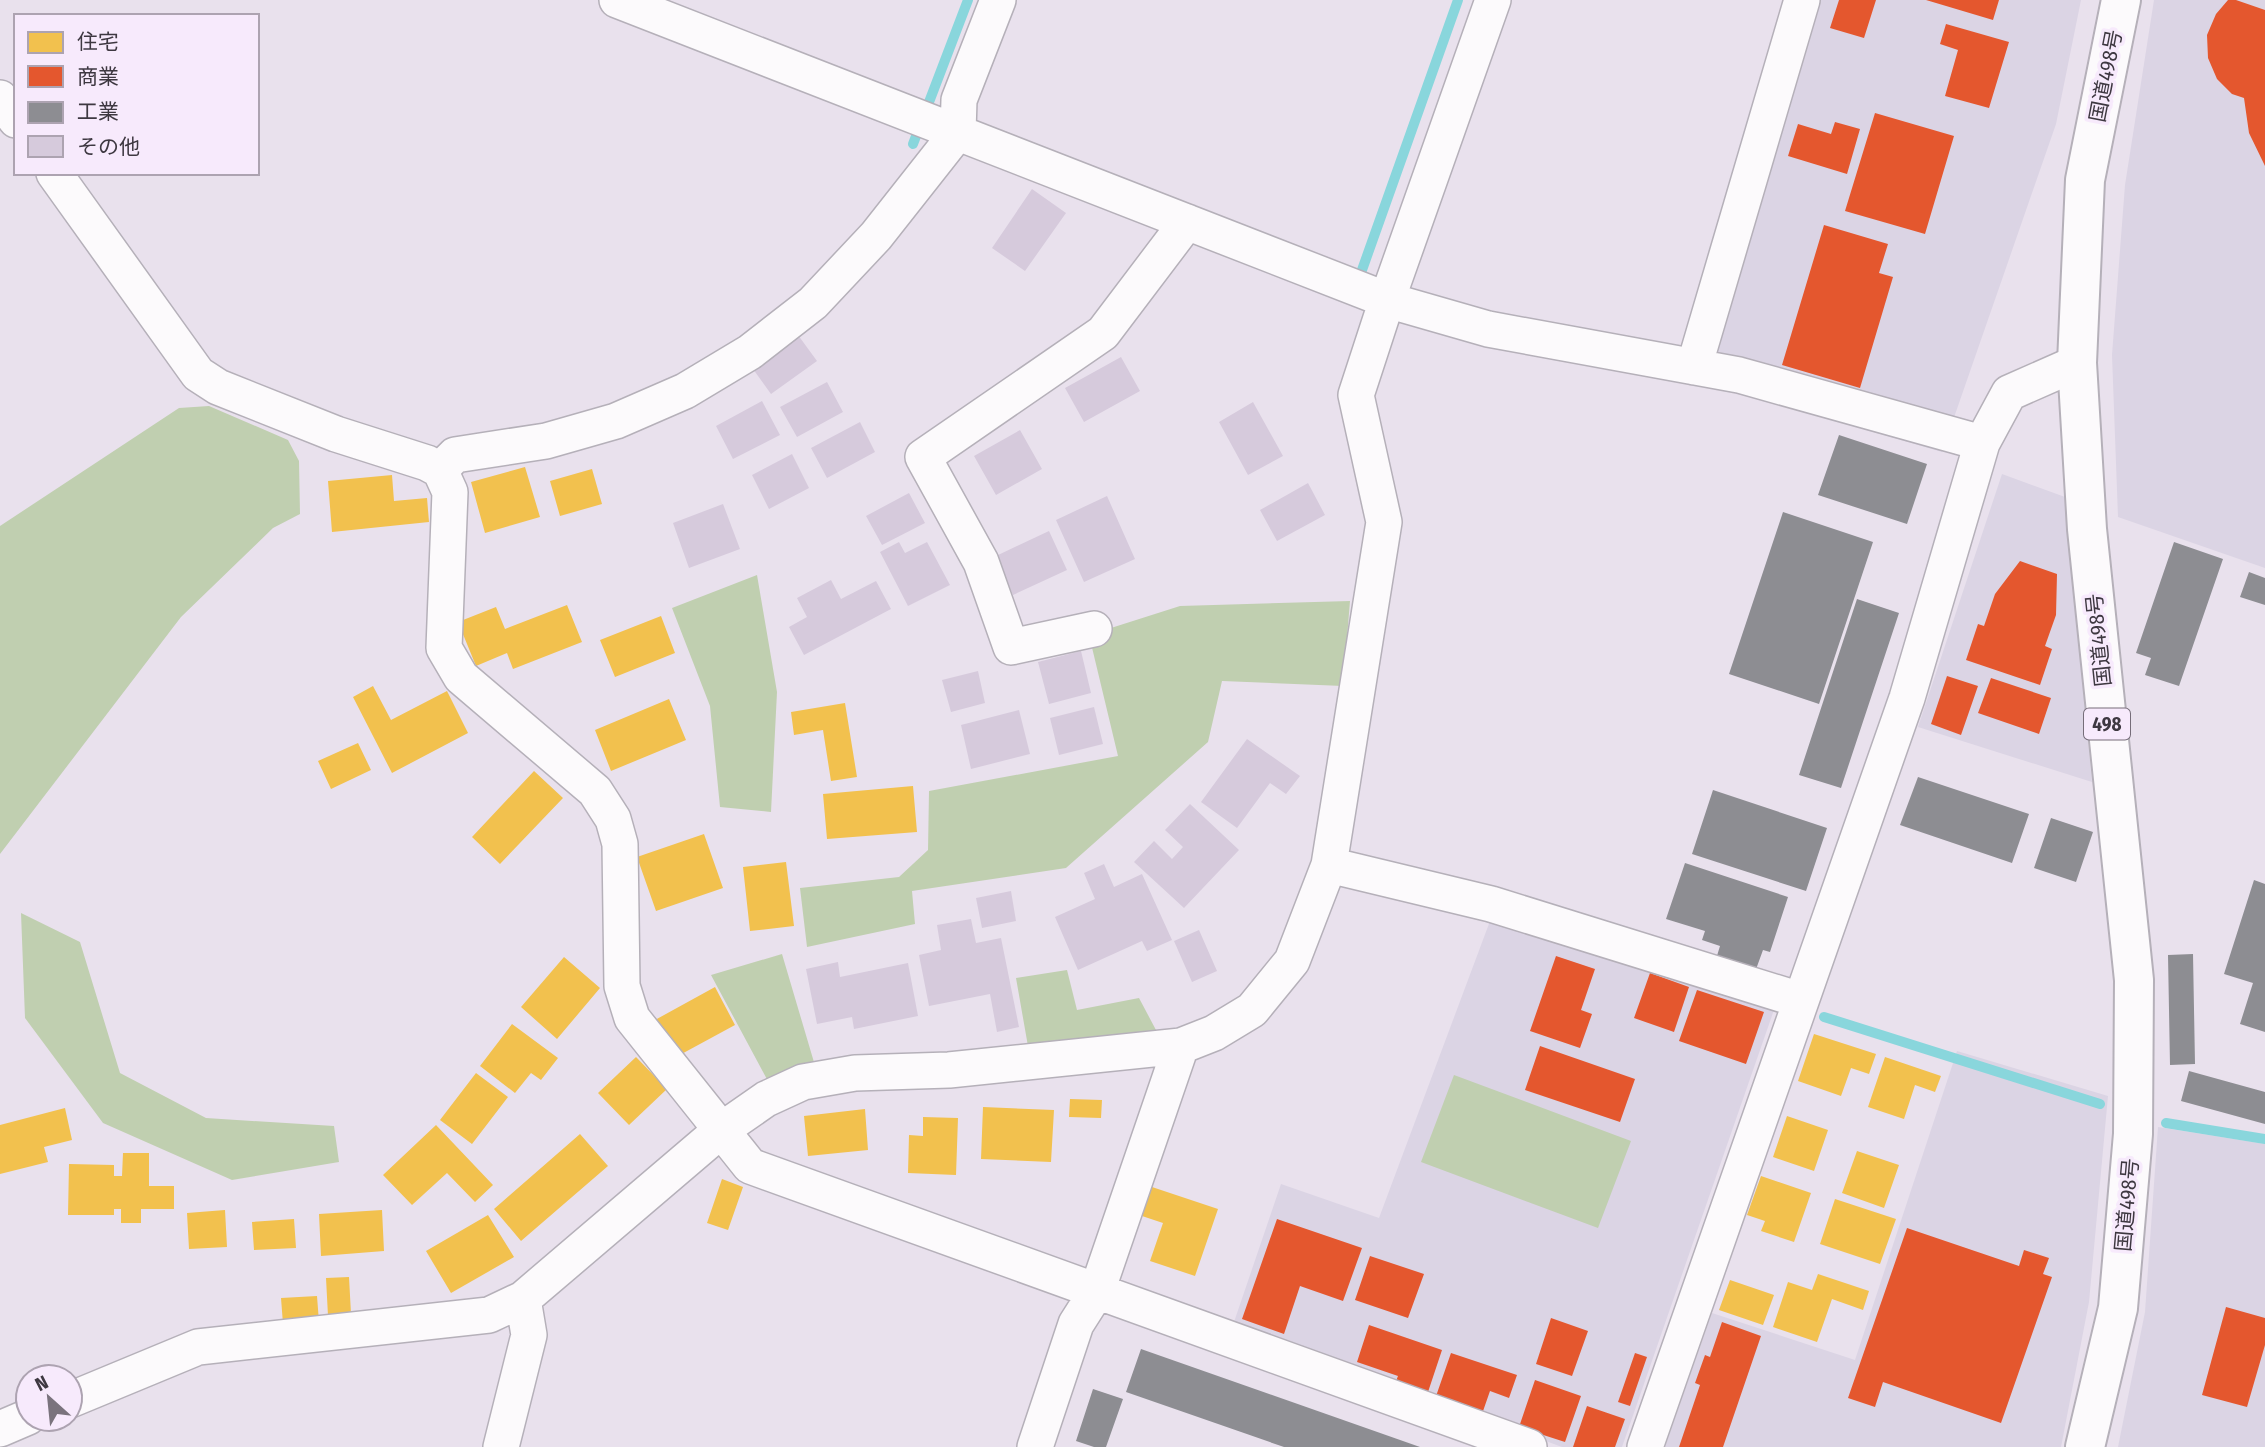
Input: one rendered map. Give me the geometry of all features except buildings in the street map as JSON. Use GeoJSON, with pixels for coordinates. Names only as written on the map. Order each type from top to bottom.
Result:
{"type":"FeatureCollection","features":[{"type":"Feature","properties":{"kind":"highway","name":"国道498号"},"geometry":{"type":"LineString","coordinates":[[2085,1447],[2118,1308],[2133,1134],[2134,980],[2087,529],[2077,363],[2085,180],[2121,0]]}},
{"type":"Feature","properties":{"kind":"street"},"geometry":{"type":"LineString","coordinates":[[617,0],[1387,300],[1488,329],[1739,375],[1982,443]]}},
{"type":"Feature","properties":{"kind":"street"},"geometry":{"type":"LineString","coordinates":[[440,470],[455,455],[547,441],[616,421],[685,391],[750,352],[813,303],[867,246],[933,122],[959,100],[998,0]]}},
{"type":"Feature","properties":{"kind":"street"},"geometry":{"type":"LineString","coordinates":[[84,1394],[198,1347],[489,1315],[523,1299],[720,1130],[766,1099],[803,1082],[855,1073],[949,1070],[1181,1046],[1214,1033],[1252,1010],[1292,961],[1329,865],[1384,522],[1356,395],[1493,0]]}},
{"type":"Feature","properties":{"kind":"street"},"geometry":{"type":"LineString","coordinates":[[1694,367],[1802,0]]}},
{"type":"Feature","properties":{"kind":"street"},"geometry":{"type":"LineString","coordinates":[[0,99],[14,117]]}},
{"type":"Feature","properties":{"kind":"street"},"geometry":{"type":"LineString","coordinates":[[55,175],[198,374],[230,392],[336,434],[427,463],[440,470],[450,492],[443,648],[461,677],[595,791],[613,819],[620,845],[622,986],[632,1018],[750,1166],[1529,1447]]}},
{"type":"Feature","properties":{"kind":"street"},"geometry":{"type":"LineString","coordinates":[[1094,629],[1011,647],[981,562],[923,457],[1103,333],[1187,222]]}},
{"type":"Feature","properties":{"kind":"street"},"geometry":{"type":"LineString","coordinates":[[1645,1447],[1907,698],[1982,443],[2009,393],[2077,363]]}},
{"type":"Feature","properties":{"kind":"street"},"geometry":{"type":"LineString","coordinates":[[1329,865],[1491,904],[1800,1000]]}},
{"type":"Feature","properties":{"kind":"street"},"geometry":{"type":"LineString","coordinates":[[1035,1447],[1076,1324],[1097,1291],[1181,1046]]}},
{"type":"Feature","properties":{"kind":"street"},"geometry":{"type":"LineString","coordinates":[[501,1447],[529,1335],[523,1299]]}},
{"type":"Feature","properties":{"kind":"shaded area"},"geometry":{"type":"Polygon","coordinates":[[[1792,0],[2081,0],[2056,124],[1942,452],[1737,392],[1681,380],[1792,0]]]}},
{"type":"Feature","properties":{"kind":"shaded area"},"geometry":{"type":"Polygon","coordinates":[[[2154,0],[2265,0],[2265,568],[2118,517],[2112,355],[2125,185],[2154,0]]]}},
{"type":"Feature","properties":{"kind":"shaded area"},"geometry":{"type":"Polygon","coordinates":[[[2002,474],[2065,497],[2092,782],[1918,727],[2002,474]]]}},
{"type":"Feature","properties":{"kind":"shaded area"},"geometry":{"type":"Polygon","coordinates":[[[1499,897],[1783,984],[1622,1447],[1562,1447],[1233,1325],[1281,1184],[1379,1218],[1499,897]]]}},
{"type":"Feature","properties":{"kind":"shaded area"},"geometry":{"type":"Polygon","coordinates":[[[1957,1051],[2108,1096],[2089,1302],[2061,1447],[1665,1447],[1712,1313],[1855,1360],[1957,1051]]]}},
{"type":"Feature","properties":{"kind":"shaded area"},"geometry":{"type":"Polygon","coordinates":[[[2158,1127],[2265,1144],[2265,1447],[2118,1447],[2145,1312],[2158,1127]]]}},
{"type":"Feature","properties":{"kind":"green space"},"geometry":{"type":"Polygon","coordinates":[[[209,406],[288,440],[299,461],[300,514],[273,528],[181,617],[0,854],[0,526],[179,408],[209,406]]]}},
{"type":"Feature","properties":{"kind":"green space"},"geometry":{"type":"Polygon","coordinates":[[[757,575],[777,692],[771,812],[720,807],[710,706],[672,608],[757,575]]]}},
{"type":"Feature","properties":{"kind":"green space"},"geometry":{"type":"Polygon","coordinates":[[[1350,601],[1343,686],[1222,681],[1208,742],[1066,868],[912,891],[915,924],[807,947],[800,888],[899,877],[928,850],[929,791],[1118,756],[1089,635],[1180,606],[1350,601]]]}},
{"type":"Feature","properties":{"kind":"green space"},"geometry":{"type":"Polygon","coordinates":[[[21,913],[80,942],[120,1073],[206,1118],[334,1126],[339,1162],[232,1180],[103,1123],[25,1018],[21,913]]]}},
{"type":"Feature","properties":{"kind":"green space"},"geometry":{"type":"Polygon","coordinates":[[[782,954],[816,1069],[769,1083],[711,975],[782,954]]]}},
{"type":"Feature","properties":{"kind":"green space"},"geometry":{"type":"Polygon","coordinates":[[[1067,970],[1077,1010],[1139,998],[1156,1030],[1029,1052],[1016,978],[1067,970]]]}},
{"type":"Feature","properties":{"kind":"green space"},"geometry":{"type":"Polygon","coordinates":[[[1454,1075],[1631,1141],[1598,1228],[1421,1162],[1454,1075]]]}},
{"type":"Feature","properties":{"kind":"waterway"},"geometry":{"type":"LineString","coordinates":[[913,144],[968,0]]}},
{"type":"Feature","properties":{"kind":"waterway"},"geometry":{"type":"LineString","coordinates":[[1362,270],[1458,0]]}},
{"type":"Feature","properties":{"kind":"waterway"},"geometry":{"type":"LineString","coordinates":[[1824,1017],[2100,1104]]}},
{"type":"Feature","properties":{"kind":"waterway"},"geometry":{"type":"LineString","coordinates":[[2166,1123],[2265,1139]]}}]}
